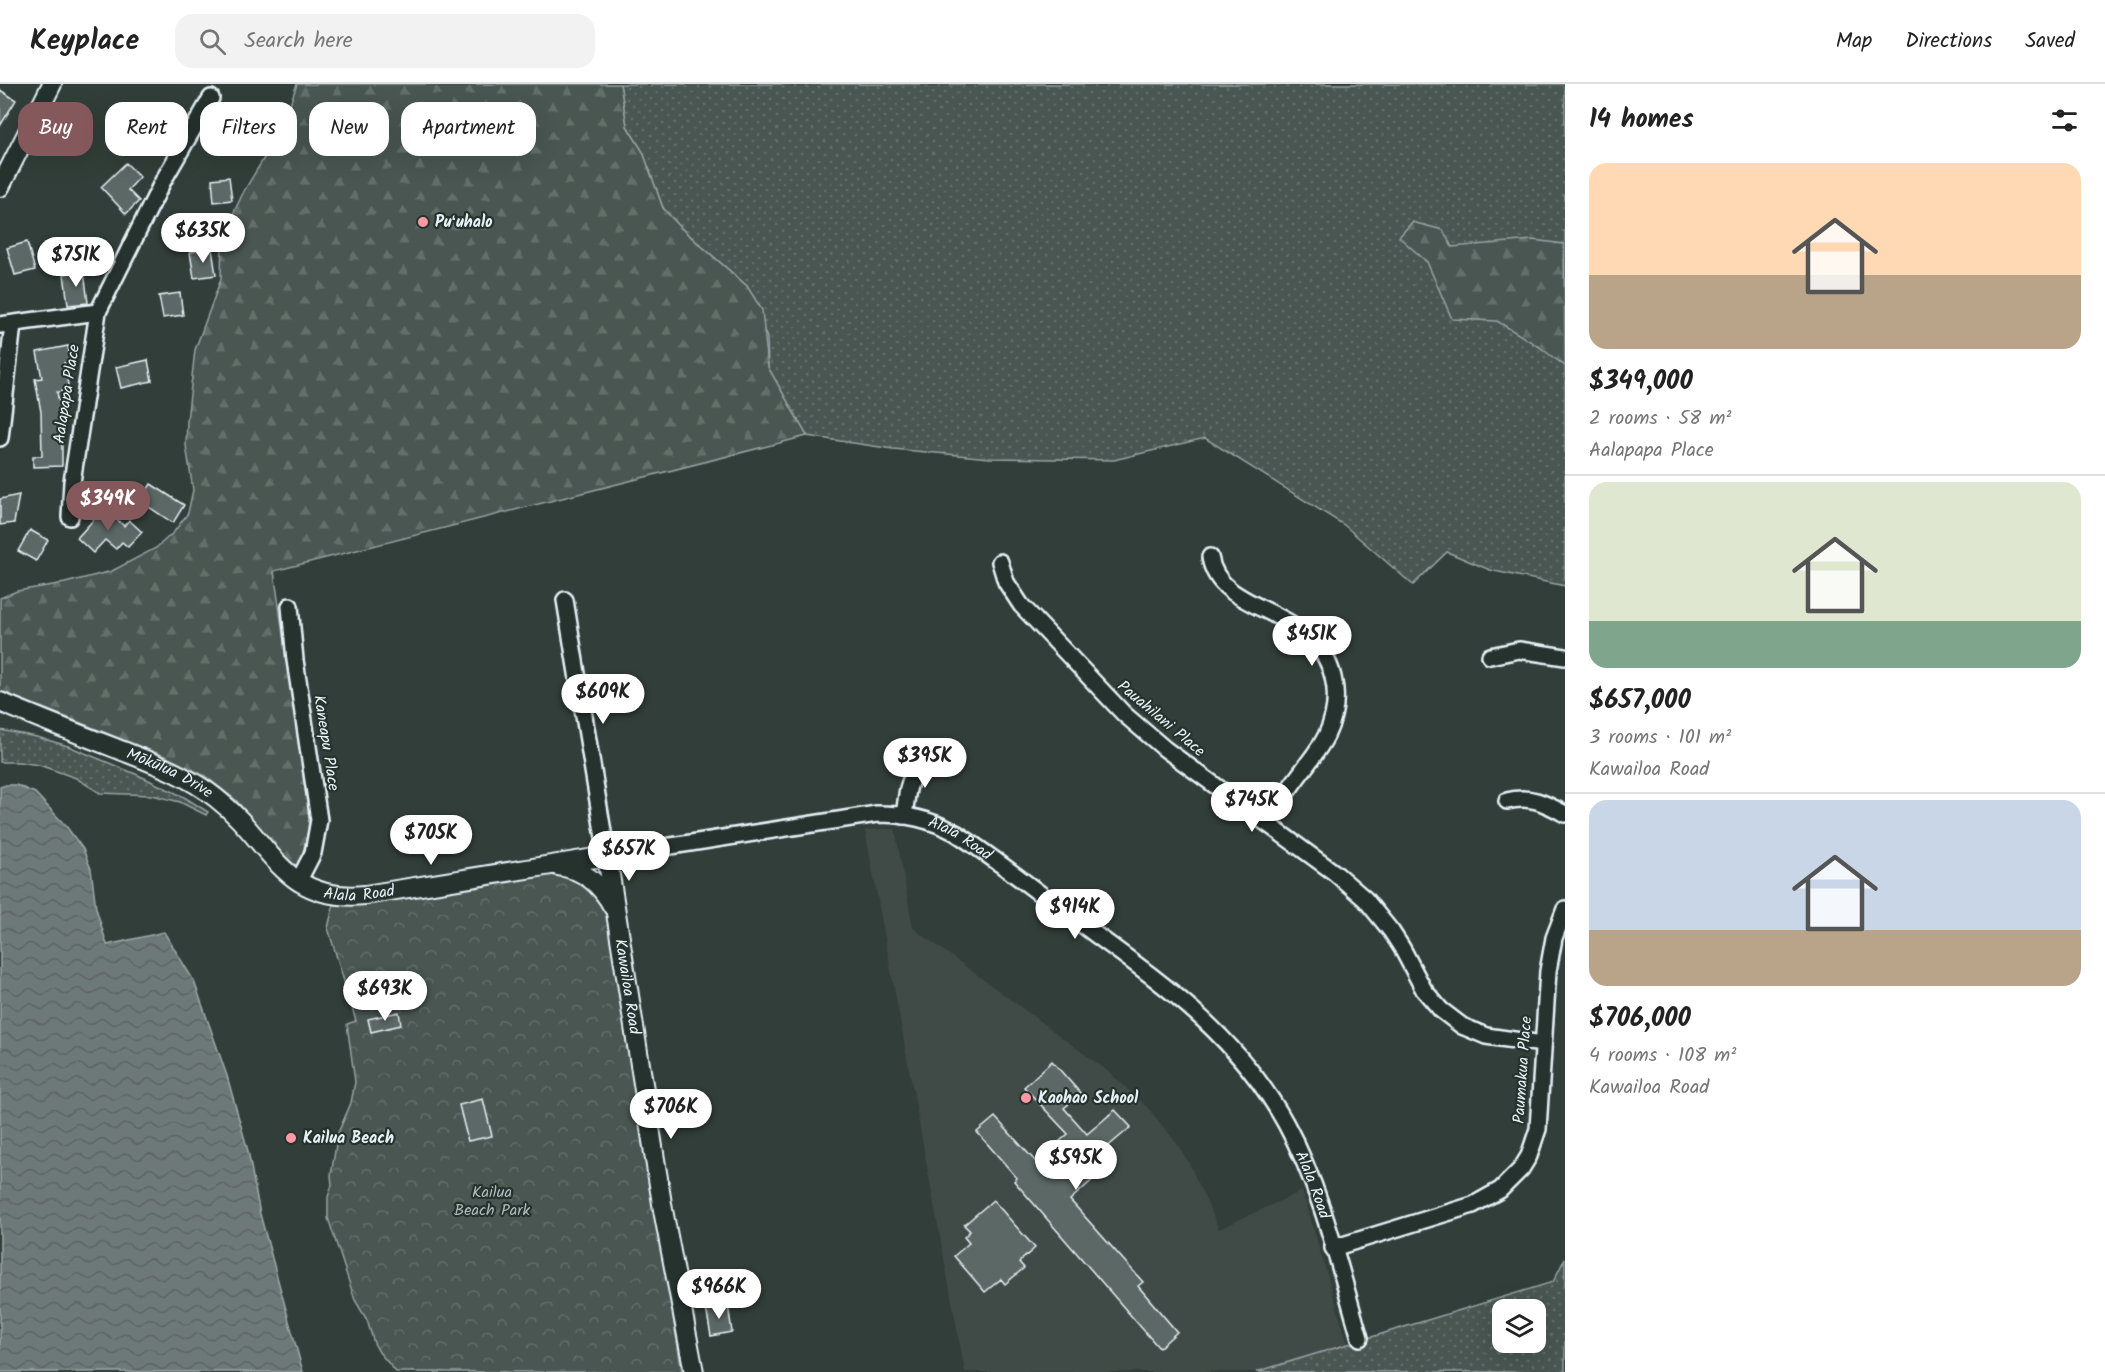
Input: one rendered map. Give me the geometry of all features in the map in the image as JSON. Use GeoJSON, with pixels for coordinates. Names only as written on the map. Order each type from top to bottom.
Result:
{"type":"FeatureCollection","features":[{"type":"Feature","properties":{"kind":"street"},"geometry":{"type":"LineString","coordinates":[[0,187],[52,84]]}},
{"type":"Feature","properties":{"kind":"street","name":"Aalapapa Place"},"geometry":{"type":"LineString","coordinates":[[70,517],[72,482],[98,312],[163,181],[211,98]]}},
{"type":"Feature","properties":{"kind":"street"},"geometry":{"type":"LineString","coordinates":[[0,438],[7,325],[98,312]]}},
{"type":"Feature","properties":{"kind":"street"},"geometry":{"type":"LineString","coordinates":[[1210,557],[1215,573],[1229,590],[1290,622],[1312,638],[1328,661],[1334,681],[1336,700],[1326,737],[1265,822]]}},
{"type":"Feature","properties":{"kind":"street","name":"Pauahilani Place"},"geometry":{"type":"LineString","coordinates":[[1000,562],[1006,582],[1021,605],[1112,702],[1165,749],[1335,873],[1365,899],[1396,939],[1424,990],[1451,1019],[1486,1036],[1543,1044]]}},
{"type":"Feature","properties":{"kind":"street","name":"Kawailoa Road"},"geometry":{"type":"LineString","coordinates":[[565,600],[638,1041],[663,1210],[694,1372]]}},
{"type":"Feature","properties":{"kind":"street","name":"Kaneapu Place"},"geometry":{"type":"LineString","coordinates":[[290,606],[295,660],[319,820],[304,885]]}},
{"type":"Feature","properties":{"kind":"street"},"geometry":{"type":"LineString","coordinates":[[1490,656],[1519,650],[1565,657]]}},
{"type":"Feature","properties":{"kind":"street","name":"Mōkūlua Drive"},"geometry":{"type":"LineString","coordinates":[[0,702],[162,767],[199,786],[240,819],[278,865],[304,885]]}},
{"type":"Feature","properties":{"kind":"street"},"geometry":{"type":"LineString","coordinates":[[904,816],[908,786],[912,776],[920,766],[938,756]]}},
{"type":"Feature","properties":{"kind":"street"},"geometry":{"type":"LineString","coordinates":[[1507,801],[1532,799],[1565,814]]}},
{"type":"Feature","properties":{"kind":"street","name":"Alala Road"},"geometry":{"type":"LineString","coordinates":[[304,885],[337,895],[358,896],[877,814],[929,821],[966,839],[1167,986],[1204,1019],[1256,1078],[1286,1124],[1314,1189],[1360,1338]]}},
{"type":"Feature","properties":{"kind":"street"},"geometry":{"type":"LineString","coordinates":[[550,865],[573,869],[593,880],[606,895],[615,913]]}},
{"type":"Feature","properties":{"kind":"street","name":"Paumakua Place"},"geometry":{"type":"LineString","coordinates":[[1333,1248],[1473,1205],[1494,1194],[1511,1180],[1529,1156],[1539,1129],[1548,970],[1554,938],[1565,909]]}},
{"type":"Feature","properties":{"kind":"shaded area","name":"Kaohao School"},"geometry":{"type":"Polygon","coordinates":[[[895,829],[913,928],[1109,1072],[1147,1107],[1176,1142],[1188,1161],[1219,1229],[1302,1191],[1348,1344],[1256,1372],[965,1372],[865,830],[895,829]]]}},
{"type":"Feature","properties":{"kind":"green space"},"geometry":{"type":"Polygon","coordinates":[[[297,84],[620,84],[627,126],[643,152],[663,208],[682,229],[747,286],[762,310],[768,367],[807,436],[274,571],[309,816],[306,842],[297,866],[286,858],[236,800],[205,776],[167,757],[0,691],[0,598],[17,591],[65,583],[112,571],[156,548],[174,532],[188,513],[193,490],[186,445],[187,421],[195,350],[221,279],[222,237],[244,191],[265,156],[297,156],[297,102],[291,102],[297,84]]]}},
{"type":"Feature","properties":{"kind":"green space"},"geometry":{"type":"Polygon","coordinates":[[[620,84],[1565,84],[1565,586],[1490,570],[1447,552],[1413,585],[1344,525],[1205,438],[1114,460],[990,458],[893,449],[807,436],[768,367],[767,338],[747,286],[682,229],[663,208],[643,152],[627,126],[620,84]]]}},
{"type":"Feature","properties":{"kind":"green space"},"geometry":{"type":"Polygon","coordinates":[[[1412,222],[1443,230],[1452,247],[1533,240],[1564,244],[1565,366],[1497,321],[1452,319],[1427,262],[1399,237],[1412,222]]]}},
{"type":"Feature","properties":{"kind":"green space"},"geometry":{"type":"Polygon","coordinates":[[[0,730],[68,746],[138,775],[184,797],[208,812],[206,815],[180,802],[152,795],[100,793],[76,778],[39,765],[0,762],[0,730]]]}},
{"type":"Feature","properties":{"kind":"green space","name":"Kailua Beach Park"},"geometry":{"type":"Polygon","coordinates":[[[547,873],[567,877],[584,886],[598,899],[608,917],[682,1372],[396,1372],[379,1352],[367,1320],[355,1300],[328,1218],[328,1197],[332,1185],[331,1175],[338,1133],[351,1103],[355,1082],[347,1024],[356,1021],[328,928],[334,903],[547,873]]]}},
{"type":"Feature","properties":{"kind":"green space"},"geometry":{"type":"Polygon","coordinates":[[[1565,1258],[1565,1372],[1256,1372],[1492,1300],[1492,1353],[1546,1353],[1546,1299],[1497,1299],[1553,1282],[1565,1258]]]}},
{"type":"Feature","properties":{"kind":"water"},"geometry":{"type":"Polygon","coordinates":[[[16,785],[35,793],[66,826],[83,849],[91,869],[96,908],[107,945],[164,932],[194,981],[227,1076],[248,1151],[260,1214],[303,1372],[0,1372],[0,787],[16,785]]]}},
{"type":"Feature","properties":{"kind":"building"},"geometry":{"type":"Polygon","coordinates":[[[0,90],[16,100],[0,126],[0,90]]]}},
{"type":"Feature","properties":{"kind":"building"},"geometry":{"type":"Polygon","coordinates":[[[126,163],[140,177],[128,190],[139,201],[126,214],[101,187],[126,163]]]}},
{"type":"Feature","properties":{"kind":"building"},"geometry":{"type":"Polygon","coordinates":[[[229,177],[232,200],[214,202],[212,179],[229,177]]]}},
{"type":"Feature","properties":{"kind":"building"},"geometry":{"type":"Polygon","coordinates":[[[27,242],[35,270],[15,275],[7,248],[27,242]]]}},
{"type":"Feature","properties":{"kind":"building"},"geometry":{"type":"Polygon","coordinates":[[[212,249],[216,275],[194,278],[190,252],[212,249]]]}},
{"type":"Feature","properties":{"kind":"building"},"geometry":{"type":"Polygon","coordinates":[[[84,271],[88,303],[68,305],[64,274],[84,271]]]}},
{"type":"Feature","properties":{"kind":"building"},"geometry":{"type":"Polygon","coordinates":[[[180,293],[183,315],[163,318],[159,296],[180,293]]]}},
{"type":"Feature","properties":{"kind":"building"},"geometry":{"type":"Polygon","coordinates":[[[68,346],[71,362],[64,363],[69,390],[57,392],[62,418],[62,466],[33,467],[33,456],[42,456],[41,412],[35,379],[42,378],[37,352],[68,346]]]}},
{"type":"Feature","properties":{"kind":"building"},"geometry":{"type":"Polygon","coordinates":[[[148,360],[152,381],[121,388],[116,367],[148,360]]]}},
{"type":"Feature","properties":{"kind":"building"},"geometry":{"type":"Polygon","coordinates":[[[151,484],[184,505],[173,523],[140,501],[151,484]]]}},
{"type":"Feature","properties":{"kind":"building"},"geometry":{"type":"Polygon","coordinates":[[[19,495],[14,523],[0,525],[0,499],[19,495]]]}},
{"type":"Feature","properties":{"kind":"building"},"geometry":{"type":"Polygon","coordinates":[[[104,508],[124,526],[129,520],[142,532],[128,547],[122,542],[116,549],[105,540],[93,553],[77,538],[104,508]]]}},
{"type":"Feature","properties":{"kind":"building"},"geometry":{"type":"Polygon","coordinates":[[[30,530],[48,540],[36,561],[18,551],[30,530]]]}},
{"type":"Feature","properties":{"kind":"building"},"geometry":{"type":"Polygon","coordinates":[[[399,1012],[401,1025],[371,1032],[368,1019],[399,1012]]]}},
{"type":"Feature","properties":{"kind":"building"},"geometry":{"type":"Polygon","coordinates":[[[1052,1061],[1081,1094],[1064,1108],[1087,1134],[1115,1110],[1131,1127],[1105,1149],[1115,1160],[1070,1200],[1143,1282],[1138,1286],[1177,1332],[1159,1348],[1014,1181],[1017,1178],[977,1132],[995,1117],[1036,1162],[1068,1134],[1024,1087],[1052,1061]]]}},
{"type":"Feature","properties":{"kind":"building"},"geometry":{"type":"Polygon","coordinates":[[[483,1099],[492,1136],[468,1141],[459,1105],[483,1099]]]}},
{"type":"Feature","properties":{"kind":"building"},"geometry":{"type":"Polygon","coordinates":[[[993,1200],[1035,1248],[1019,1262],[1024,1268],[1005,1284],[1001,1279],[985,1292],[954,1256],[969,1243],[964,1237],[970,1231],[964,1225],[993,1200]]]}},
{"type":"Feature","properties":{"kind":"building"},"geometry":{"type":"Polygon","coordinates":[[[728,1305],[732,1332],[711,1336],[706,1308],[728,1305]]]}},
{"type":"Feature","properties":{"kind":"place","name":"Puʻuhalo"},"geometry":{"type":"Point","coordinates":[423,222]}},
{"type":"Feature","properties":{"kind":"place","name":"Kaohao School"},"geometry":{"type":"Point","coordinates":[1026,1098]}},
{"type":"Feature","properties":{"kind":"place","name":"Kailua Beach"},"geometry":{"type":"Point","coordinates":[291,1138]}}]}
